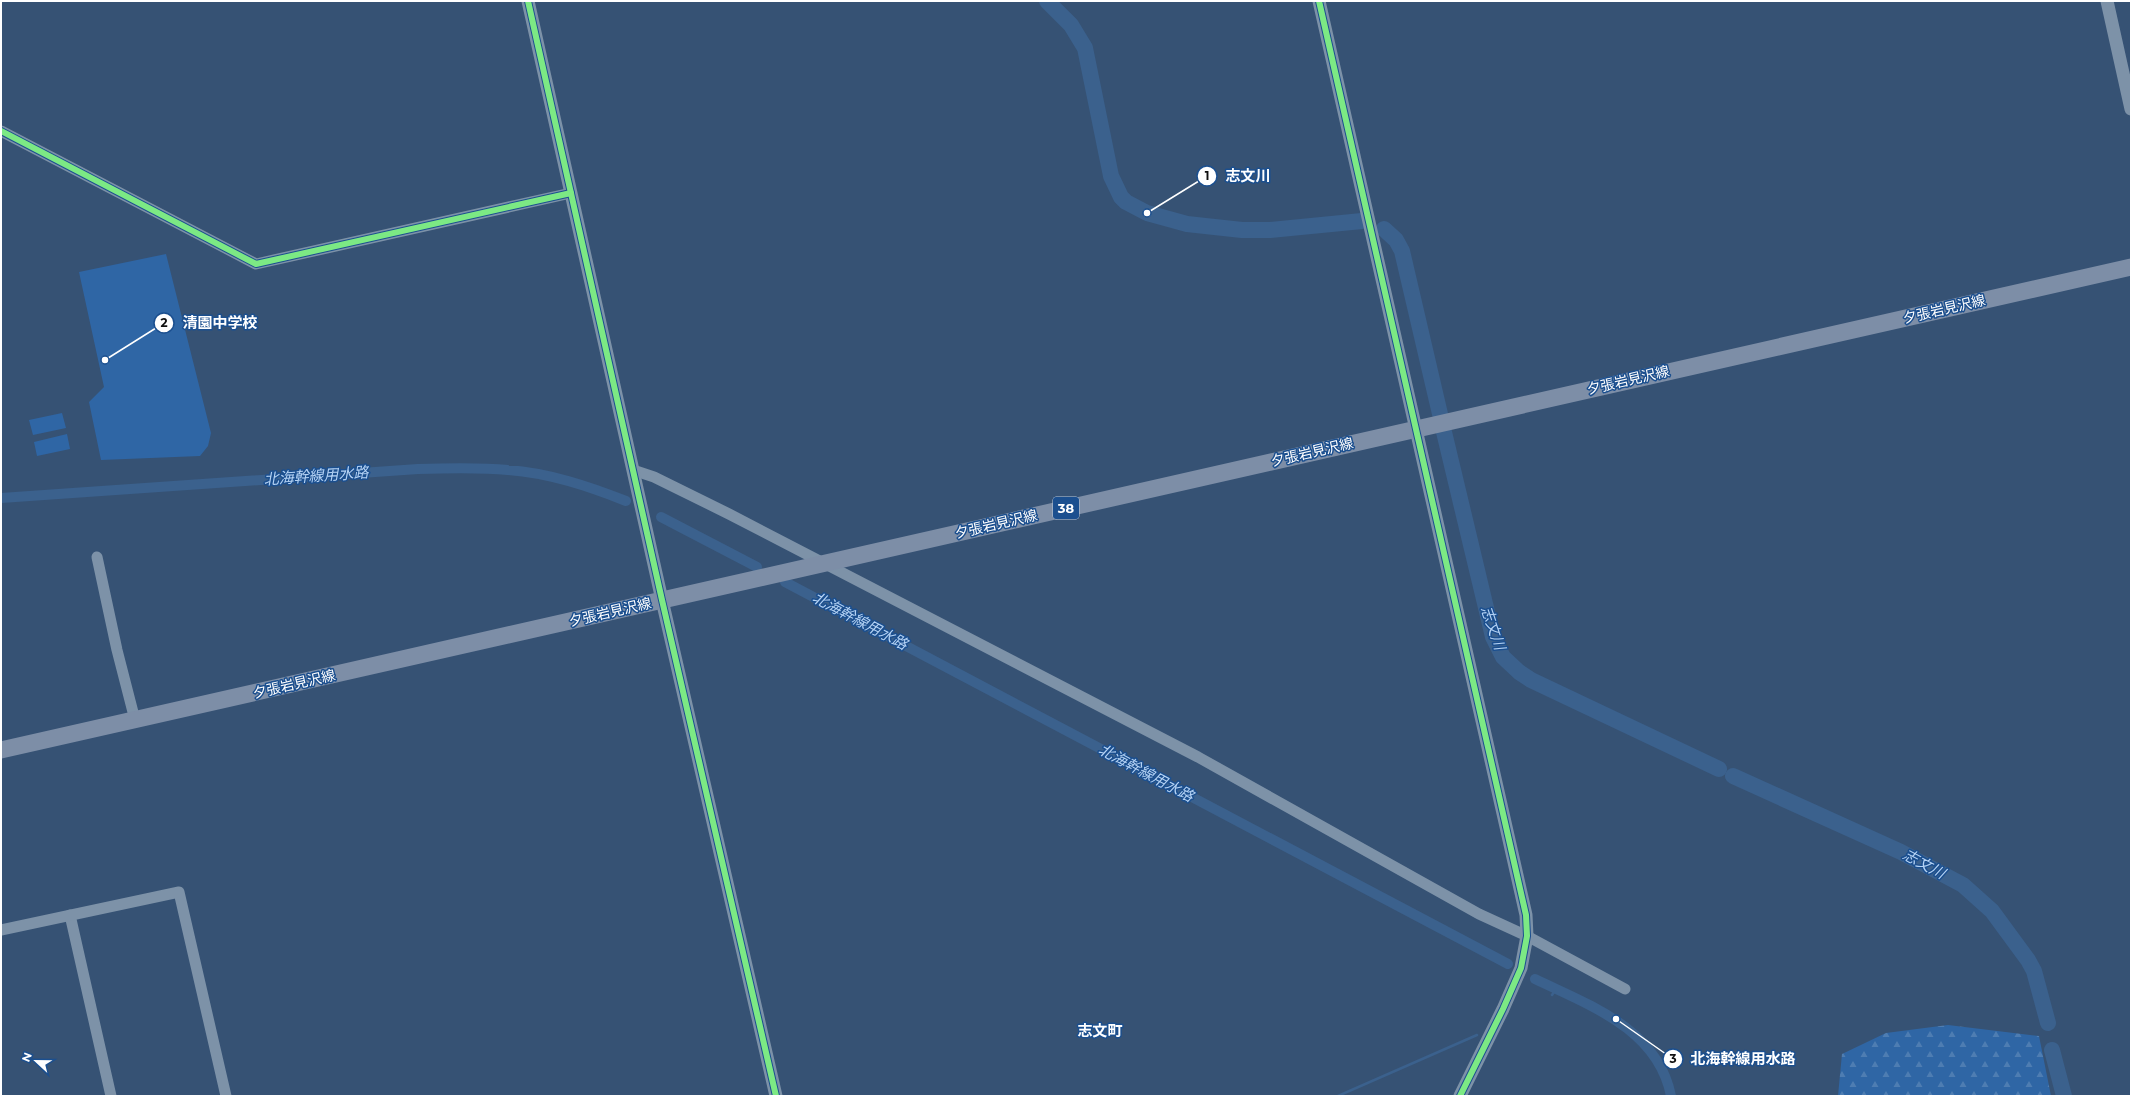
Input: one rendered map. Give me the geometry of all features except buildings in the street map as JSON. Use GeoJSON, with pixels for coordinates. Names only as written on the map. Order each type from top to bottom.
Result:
{"type":"FeatureCollection","features":[{"type":"Feature","properties":{"kind":"main road","name":"夕張岩見沢線"},"geometry":{"type":"LineString","coordinates":[[1,750],[2131,267]]}},
{"type":"Feature","properties":{"kind":"street"},"geometry":{"type":"LineString","coordinates":[[528,1],[662,600],[776,1096]]}},
{"type":"Feature","properties":{"kind":"street"},"geometry":{"type":"LineString","coordinates":[[1319,1],[1526,915],[1527,936],[1521,968],[1503,1010],[1460,1096]]}},
{"type":"Feature","properties":{"kind":"street"},"geometry":{"type":"LineString","coordinates":[[2107,1],[2131,109]]}},
{"type":"Feature","properties":{"kind":"street"},"geometry":{"type":"LineString","coordinates":[[1,131],[256,264],[571,192]]}},
{"type":"Feature","properties":{"kind":"street"},"geometry":{"type":"LineString","coordinates":[[633,470],[654,477],[729,514],[821,564],[1198,757],[1479,914],[1527,936],[1625,989]]}},
{"type":"Feature","properties":{"kind":"street"},"geometry":{"type":"LineString","coordinates":[[97,557],[117,650],[135,720]]}},
{"type":"Feature","properties":{"kind":"street"},"geometry":{"type":"LineString","coordinates":[[1,930],[179,892],[226,1096]]}},
{"type":"Feature","properties":{"kind":"street"},"geometry":{"type":"LineString","coordinates":[[70,915],[111,1096]]}},
{"type":"Feature","properties":{"kind":"green space"},"geometry":{"type":"Polygon","coordinates":[[[166,254],[211,433],[208,446],[200,456],[101,460],[89,402],[104,387],[79,272],[166,254]]]}},
{"type":"Feature","properties":{"kind":"green space"},"geometry":{"type":"Polygon","coordinates":[[[62,413],[66,428],[33,435],[29,420],[62,413]]]}},
{"type":"Feature","properties":{"kind":"green space"},"geometry":{"type":"Polygon","coordinates":[[[67,434],[70,449],[37,456],[34,442],[67,434]]]}},
{"type":"Feature","properties":{"kind":"green space"},"geometry":{"type":"Polygon","coordinates":[[[1948,1025],[2039,1036],[2051,1096],[1838,1096],[1842,1054],[1886,1033],[1948,1025]]]}},
{"type":"Feature","properties":{"kind":"waterway","name":"志文川"},"geometry":{"type":"LineString","coordinates":[[1047,1],[1071,25],[1085,48],[1111,176],[1121,197],[1126,202],[1147,213],[1187,224],[1242,230],[1270,230],[1362,221]]}},
{"type":"Feature","properties":{"kind":"waterway","name":"志文川"},"geometry":{"type":"LineString","coordinates":[[1384,229],[1396,240],[1402,251],[1440,414]]}},
{"type":"Feature","properties":{"kind":"waterway","name":"志文川"},"geometry":{"type":"LineString","coordinates":[[1444,432],[1493,637],[1503,657],[1519,672],[1531,680],[1719,769]]}},
{"type":"Feature","properties":{"kind":"waterway","name":"北海幹線用水路"},"geometry":{"type":"LineString","coordinates":[[1,498],[418,469],[463,468],[497,469],[553,477],[583,485],[626,501]]}},
{"type":"Feature","properties":{"kind":"waterway","name":"北海幹線用水路"},"geometry":{"type":"LineString","coordinates":[[661,517],[757,567]]}},
{"type":"Feature","properties":{"kind":"waterway","name":"北海幹線用水路"},"geometry":{"type":"LineString","coordinates":[[785,582],[1508,964]]}},
{"type":"Feature","properties":{"kind":"waterway","name":"志文川"},"geometry":{"type":"LineString","coordinates":[[1733,776],[1901,852],[1963,885],[1992,911],[2028,960],[2034,971],[2048,1023]]}},
{"type":"Feature","properties":{"kind":"waterway","name":"北海幹線用水路"},"geometry":{"type":"LineString","coordinates":[[1535,979],[1598,1010],[1618,1022],[1636,1036],[1652,1053],[1664,1073],[1671,1096]]}},
{"type":"Feature","properties":{"kind":"waterway","name":"北海幹線用水路"},"geometry":{"type":"LineString","coordinates":[[1552,995],[1556,989]]}},
{"type":"Feature","properties":{"kind":"waterway"},"geometry":{"type":"LineString","coordinates":[[1338,1096],[1477,1035]]}},
{"type":"Feature","properties":{"kind":"waterway","name":"志文川"},"geometry":{"type":"LineString","coordinates":[[2052,1050],[2064,1096]]}},
{"type":"Feature","properties":{"kind":"cycle path"},"geometry":{"type":"LineString","coordinates":[[528,1],[662,600],[776,1096]]}},
{"type":"Feature","properties":{"kind":"cycle path"},"geometry":{"type":"LineString","coordinates":[[1319,1],[1526,915],[1527,936],[1521,968],[1503,1009],[1460,1096]]}},
{"type":"Feature","properties":{"kind":"cycle path"},"geometry":{"type":"LineString","coordinates":[[1,131],[256,264],[571,193]]}},
{"type":"Feature","properties":{"kind":"place","name":"志文川"},"geometry":{"type":"Point","coordinates":[1147,213]}},
{"type":"Feature","properties":{"kind":"place","name":"清園中学校"},"geometry":{"type":"Point","coordinates":[105,360]}},
{"type":"Feature","properties":{"kind":"place","name":"北海幹線用水路"},"geometry":{"type":"Point","coordinates":[1616,1019]}},
{"type":"Feature","properties":{"kind":"district","name":"志文町"},"geometry":{"type":"Point","coordinates":[1100,1031]}}]}
